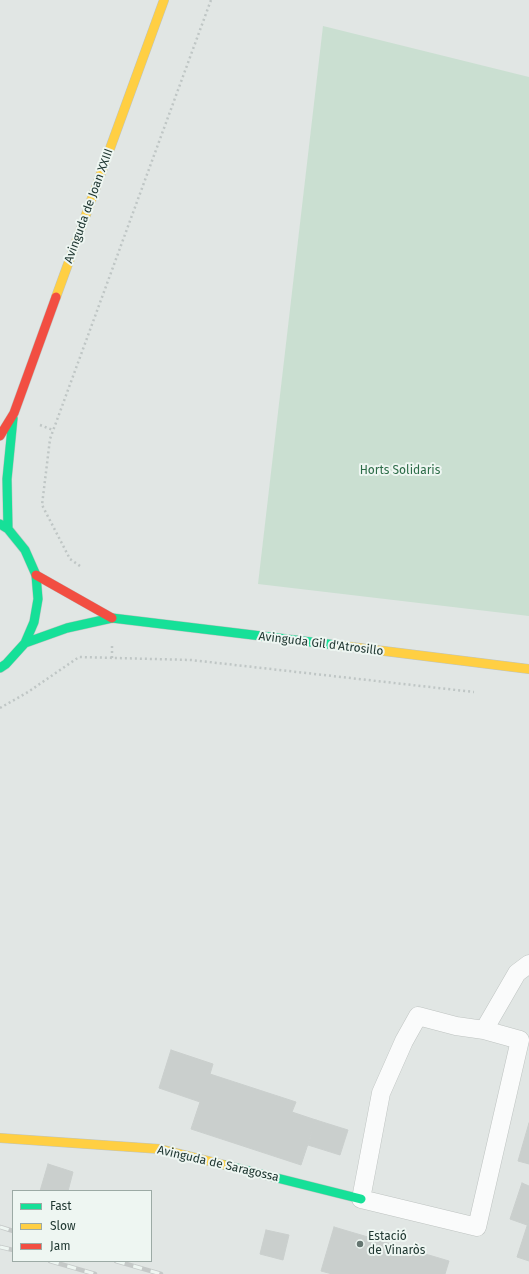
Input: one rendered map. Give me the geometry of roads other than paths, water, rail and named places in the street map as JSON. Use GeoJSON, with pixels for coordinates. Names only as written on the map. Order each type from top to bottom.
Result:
{"type":"FeatureCollection","features":[{"type":"Feature","properties":{"kind":"street","name":"Avinguda de Joan XXIII"},"geometry":{"type":"LineString","coordinates":[[0,436],[14,413],[164,0]]}},
{"type":"Feature","properties":{"kind":"street","name":"Avinguda de Joan XXIII"},"geometry":{"type":"LineString","coordinates":[[4,526],[14,413]]}},
{"type":"Feature","properties":{"kind":"street"},"geometry":{"type":"LineString","coordinates":[[0,668],[6,664],[25,643],[34,622],[38,599],[36,575],[26,550],[4,526]]}},
{"type":"Feature","properties":{"kind":"street","name":"Avinguda Gil d'Atrosillo"},"geometry":{"type":"LineString","coordinates":[[36,575],[112,618]]}},
{"type":"Feature","properties":{"kind":"street","name":"Avinguda Gil d'Atrosillo"},"geometry":{"type":"LineString","coordinates":[[25,643],[67,628],[112,618],[529,669]]}},
{"type":"Feature","properties":{"kind":"street","name":"Avinguda de Saragossa"},"geometry":{"type":"LineString","coordinates":[[0,1138],[160,1149],[361,1199]]}},
{"type":"Feature","properties":{"kind":"lane"},"geometry":{"type":"LineString","coordinates":[[484,1030],[517,973],[529,964]]}},
{"type":"Feature","properties":{"kind":"lane"},"geometry":{"type":"LineString","coordinates":[[418,1016],[456,1026],[484,1030],[520,1040],[477,1227],[361,1199],[381,1093],[404,1041],[418,1016]]}},
{"type":"Feature","properties":{"kind":"railway"},"geometry":{"type":"LineString","coordinates":[[0,1227],[12,1231]]}},
{"type":"Feature","properties":{"kind":"railway"},"geometry":{"type":"LineString","coordinates":[[0,1247],[12,1250]]}},
{"type":"Feature","properties":{"kind":"railway"},"geometry":{"type":"LineString","coordinates":[[53,1262],[95,1274]]}},
{"type":"Feature","properties":{"kind":"railway"},"geometry":{"type":"LineString","coordinates":[[119,1262],[161,1274]]}},
{"type":"Feature","properties":{"kind":"place","name":"Estació de Vinaròs"},"geometry":{"type":"Point","coordinates":[360,1244]}},
{"type":"Feature","properties":{"kind":"park label","name":"Horts Solidaris"},"geometry":{"type":"Point","coordinates":[400,471]}}]}
